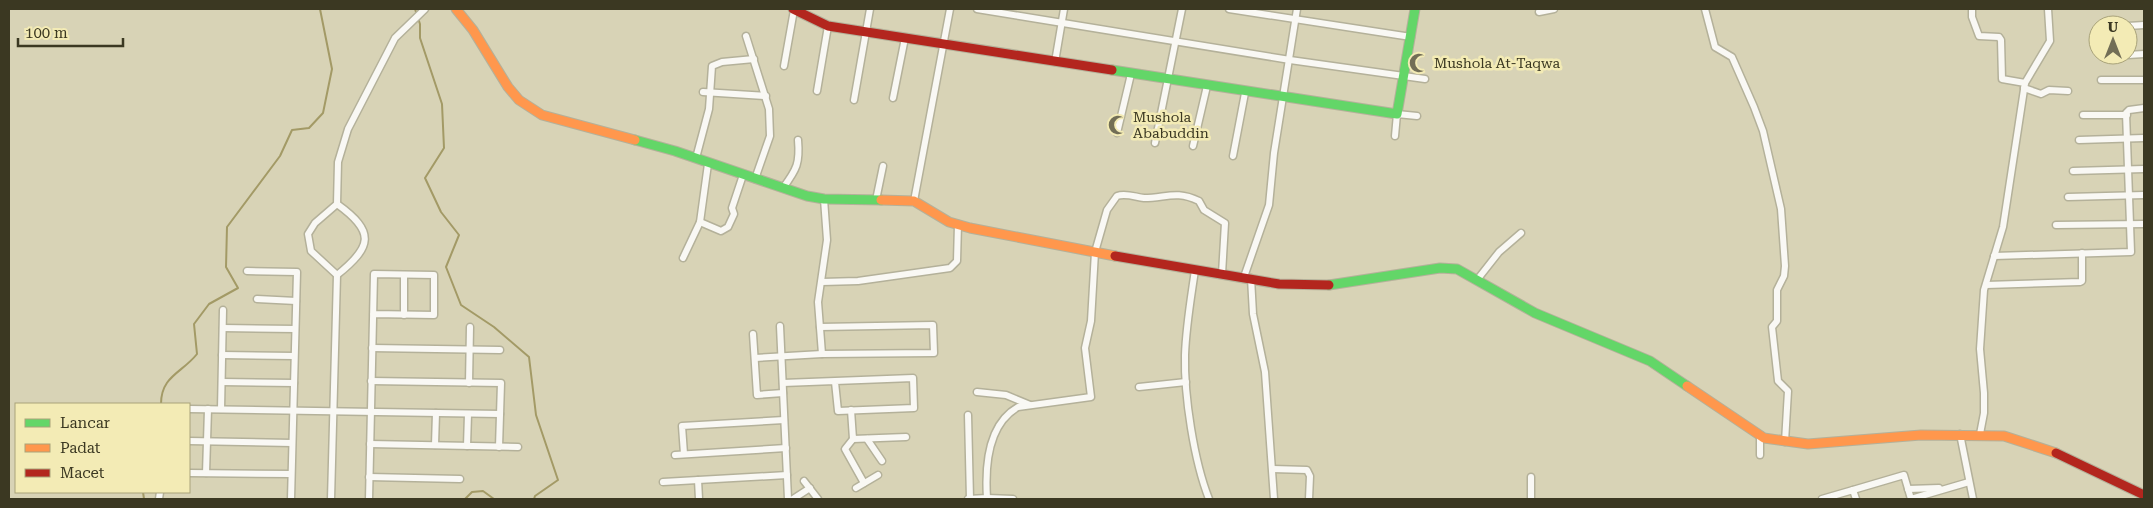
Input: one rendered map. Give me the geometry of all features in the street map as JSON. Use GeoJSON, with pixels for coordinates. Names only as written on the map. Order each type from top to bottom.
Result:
{"type":"FeatureCollection","features":[{"type":"Feature","properties":{"kind":"street"},"geometry":{"type":"LineString","coordinates":[[337,275],[317,258],[308,241],[310,228],[337,204],[338,162],[348,129],[395,38],[425,9]]}},
{"type":"Feature","properties":{"kind":"street"},"geometry":{"type":"LineString","coordinates":[[456,9],[473,30],[508,87],[532,110],[552,119],[637,140],[824,200],[914,202],[922,204],[944,220],[958,224],[1095,252],[1195,270],[1248,277],[1279,284],[1331,285],[1449,268],[1457,269],[1535,313],[1650,361],[1760,435],[1785,442],[1808,444],[1921,435],[1980,434],[2004,436],[2034,444],[2099,471],[2144,495]]}},
{"type":"Feature","properties":{"kind":"street"},"geometry":{"type":"LineString","coordinates":[[784,66],[794,9],[828,26],[1245,93],[1417,116]]}},
{"type":"Feature","properties":{"kind":"street"},"geometry":{"type":"LineString","coordinates":[[854,100],[870,9]]}},
{"type":"Feature","properties":{"kind":"street"},"geometry":{"type":"LineString","coordinates":[[914,202],[950,9]]}},
{"type":"Feature","properties":{"kind":"street"},"geometry":{"type":"LineString","coordinates":[[977,9],[1290,60],[1425,78]]}},
{"type":"Feature","properties":{"kind":"street"},"geometry":{"type":"LineString","coordinates":[[1055,62],[1064,9]]}},
{"type":"Feature","properties":{"kind":"street"},"geometry":{"type":"LineString","coordinates":[[1155,143],[1182,9]]}},
{"type":"Feature","properties":{"kind":"street"},"geometry":{"type":"LineString","coordinates":[[1229,9],[1411,37]]}},
{"type":"Feature","properties":{"kind":"street"},"geometry":{"type":"LineString","coordinates":[[1274,499],[1265,372],[1253,314],[1248,277],[1269,205],[1274,153],[1297,9]]}},
{"type":"Feature","properties":{"kind":"street"},"geometry":{"type":"LineString","coordinates":[[1395,136],[1414,9]]}},
{"type":"Feature","properties":{"kind":"street"},"geometry":{"type":"LineString","coordinates":[[1539,12],[1554,9]]}},
{"type":"Feature","properties":{"kind":"street"},"geometry":{"type":"LineString","coordinates":[[1705,9],[1715,47],[1732,57],[1754,107],[1763,131],[1781,209],[1785,266],[1784,276],[1777,290],[1777,321],[1772,327],[1778,381],[1788,391],[1785,442]]}},
{"type":"Feature","properties":{"kind":"street"},"geometry":{"type":"LineString","coordinates":[[1972,9],[1972,16],[1979,36],[1999,37],[2001,40],[2002,79],[2024,85],[2041,94],[2049,90],[2068,91]]}},
{"type":"Feature","properties":{"kind":"street"},"geometry":{"type":"LineString","coordinates":[[1980,434],[1984,413],[1984,393],[1980,349],[1986,285],[2003,227],[2024,85],[2050,41],[2048,9]]}},
{"type":"Feature","properties":{"kind":"street"},"geometry":{"type":"LineString","coordinates":[[817,91],[828,26]]}},
{"type":"Feature","properties":{"kind":"street"},"geometry":{"type":"LineString","coordinates":[[746,36],[766,96],[770,136],[755,179]]}},
{"type":"Feature","properties":{"kind":"street"},"geometry":{"type":"LineString","coordinates":[[893,98],[904,38]]}},
{"type":"Feature","properties":{"kind":"street"},"geometry":{"type":"LineString","coordinates":[[696,158],[711,93],[714,65],[722,62],[754,60]]}},
{"type":"Feature","properties":{"kind":"street"},"geometry":{"type":"LineString","coordinates":[[1117,133],[1131,74]]}},
{"type":"Feature","properties":{"kind":"street"},"geometry":{"type":"LineString","coordinates":[[2101,80],[2144,80]]}},
{"type":"Feature","properties":{"kind":"street"},"geometry":{"type":"LineString","coordinates":[[1193,146],[1207,86]]}},
{"type":"Feature","properties":{"kind":"street"},"geometry":{"type":"LineString","coordinates":[[703,92],[766,96]]}},
{"type":"Feature","properties":{"kind":"street"},"geometry":{"type":"LineString","coordinates":[[1233,156],[1245,93]]}},
{"type":"Feature","properties":{"kind":"street"},"geometry":{"type":"LineString","coordinates":[[1994,256],[2131,252],[2131,196],[2126,115],[2129,110],[2144,108]]}},
{"type":"Feature","properties":{"kind":"street"},"geometry":{"type":"LineString","coordinates":[[2083,115],[2126,115]]}},
{"type":"Feature","properties":{"kind":"street"},"geometry":{"type":"LineString","coordinates":[[2079,140],[2144,138]]}},
{"type":"Feature","properties":{"kind":"street"},"geometry":{"type":"LineString","coordinates":[[783,188],[793,174],[799,160],[798,140]]}},
{"type":"Feature","properties":{"kind":"street"},"geometry":{"type":"LineString","coordinates":[[683,258],[700,222],[708,164]]}},
{"type":"Feature","properties":{"kind":"street"},"geometry":{"type":"LineString","coordinates":[[876,200],[883,166]]}},
{"type":"Feature","properties":{"kind":"street"},"geometry":{"type":"LineString","coordinates":[[2073,171],[2144,170]]}},
{"type":"Feature","properties":{"kind":"street"},"geometry":{"type":"LineString","coordinates":[[700,222],[721,230],[728,227],[734,214],[732,208],[743,175]]}},
{"type":"Feature","properties":{"kind":"street"},"geometry":{"type":"LineString","coordinates":[[987,498],[986,461],[1001,421],[1008,413],[1018,407],[1091,397],[1085,348],[1091,321],[1095,252],[1107,210],[1117,196],[1126,194],[1146,198],[1170,194],[1200,200],[1204,210],[1225,223],[1222,274]]}},
{"type":"Feature","properties":{"kind":"street"},"geometry":{"type":"LineString","coordinates":[[2068,198],[2144,195]]}},
{"type":"Feature","properties":{"kind":"street"},"geometry":{"type":"LineString","coordinates":[[822,354],[818,302],[827,240],[824,200]]}},
{"type":"Feature","properties":{"kind":"street"},"geometry":{"type":"LineString","coordinates":[[331,499],[337,275],[359,256],[364,245],[361,225],[354,215],[337,204]]}},
{"type":"Feature","properties":{"kind":"street"},"geometry":{"type":"LineString","coordinates":[[822,282],[858,281],[950,268],[957,261],[958,224]]}},
{"type":"Feature","properties":{"kind":"street"},"geometry":{"type":"LineString","coordinates":[[2056,225],[2144,224]]}},
{"type":"Feature","properties":{"kind":"street"},"geometry":{"type":"LineString","coordinates":[[1476,280],[1499,252],[1521,233]]}},
{"type":"Feature","properties":{"kind":"street"},"geometry":{"type":"LineString","coordinates":[[1986,285],[2080,282],[2082,281],[2082,253]]}},
{"type":"Feature","properties":{"kind":"street"},"geometry":{"type":"LineString","coordinates":[[1195,270],[1186,347],[1186,382],[1195,446],[1209,499]]}},
{"type":"Feature","properties":{"kind":"street"},"geometry":{"type":"LineString","coordinates":[[247,271],[296,272],[291,499]]}},
{"type":"Feature","properties":{"kind":"street"},"geometry":{"type":"LineString","coordinates":[[369,499],[371,381],[374,274],[434,275],[434,316],[373,314]]}},
{"type":"Feature","properties":{"kind":"street"},"geometry":{"type":"LineString","coordinates":[[404,274],[404,315]]}},
{"type":"Feature","properties":{"kind":"street"},"geometry":{"type":"LineString","coordinates":[[257,299],[296,301]]}},
{"type":"Feature","properties":{"kind":"street"},"geometry":{"type":"LineString","coordinates":[[221,409],[223,310]]}},
{"type":"Feature","properties":{"kind":"street"},"geometry":{"type":"LineString","coordinates":[[755,358],[822,354],[934,353],[933,325],[820,327]]}},
{"type":"Feature","properties":{"kind":"street"},"geometry":{"type":"LineString","coordinates":[[780,326],[788,499]]}},
{"type":"Feature","properties":{"kind":"street"},"geometry":{"type":"LineString","coordinates":[[469,383],[470,327]]}},
{"type":"Feature","properties":{"kind":"street"},"geometry":{"type":"LineString","coordinates":[[223,328],[295,329]]}},
{"type":"Feature","properties":{"kind":"street"},"geometry":{"type":"LineString","coordinates":[[753,334],[757,395],[783,393]]}},
{"type":"Feature","properties":{"kind":"street"},"geometry":{"type":"LineString","coordinates":[[372,348],[500,350]]}},
{"type":"Feature","properties":{"kind":"street"},"geometry":{"type":"LineString","coordinates":[[222,355],[294,356]]}},
{"type":"Feature","properties":{"kind":"street"},"geometry":{"type":"LineString","coordinates":[[783,383],[913,378],[914,408],[838,411],[836,382]]}},
{"type":"Feature","properties":{"kind":"street"},"geometry":{"type":"LineString","coordinates":[[371,381],[501,384],[499,447]]}},
{"type":"Feature","properties":{"kind":"street"},"geometry":{"type":"LineString","coordinates":[[222,382],[294,383]]}},
{"type":"Feature","properties":{"kind":"street"},"geometry":{"type":"LineString","coordinates":[[1139,387],[1186,382]]}},
{"type":"Feature","properties":{"kind":"street"},"geometry":{"type":"LineString","coordinates":[[977,392],[1006,395],[1031,405]]}},
{"type":"Feature","properties":{"kind":"street"},"geometry":{"type":"LineString","coordinates":[[190,409],[500,414]]}},
{"type":"Feature","properties":{"kind":"street"},"geometry":{"type":"LineString","coordinates":[[206,473],[208,409]]}},
{"type":"Feature","properties":{"kind":"street"},"geometry":{"type":"LineString","coordinates":[[851,410],[853,439],[846,449],[864,483]]}},
{"type":"Feature","properties":{"kind":"street"},"geometry":{"type":"LineString","coordinates":[[434,445],[436,413]]}},
{"type":"Feature","properties":{"kind":"street"},"geometry":{"type":"LineString","coordinates":[[467,446],[468,414]]}},
{"type":"Feature","properties":{"kind":"street"},"geometry":{"type":"LineString","coordinates":[[968,416],[969,499],[1013,499]]}},
{"type":"Feature","properties":{"kind":"street"},"geometry":{"type":"LineString","coordinates":[[684,454],[682,426],[784,420]]}},
{"type":"Feature","properties":{"kind":"street"},"geometry":{"type":"LineString","coordinates":[[1960,434],[1972,499]]}},
{"type":"Feature","properties":{"kind":"street"},"geometry":{"type":"LineString","coordinates":[[1760,435],[1760,454]]}},
{"type":"Feature","properties":{"kind":"street"},"geometry":{"type":"LineString","coordinates":[[853,439],[906,437]]}},
{"type":"Feature","properties":{"kind":"street"},"geometry":{"type":"LineString","coordinates":[[867,439],[882,461]]}},
{"type":"Feature","properties":{"kind":"street"},"geometry":{"type":"LineString","coordinates":[[190,441],[292,443]]}},
{"type":"Feature","properties":{"kind":"street"},"geometry":{"type":"LineString","coordinates":[[370,444],[518,447]]}},
{"type":"Feature","properties":{"kind":"street"},"geometry":{"type":"LineString","coordinates":[[675,455],[786,448]]}},
{"type":"Feature","properties":{"kind":"street"},"geometry":{"type":"LineString","coordinates":[[1273,469],[1307,470],[1310,476],[1309,499]]}},
{"type":"Feature","properties":{"kind":"street"},"geometry":{"type":"LineString","coordinates":[[190,473],[291,474]]}},
{"type":"Feature","properties":{"kind":"street"},"geometry":{"type":"LineString","coordinates":[[662,482],[787,475]]}},
{"type":"Feature","properties":{"kind":"street"},"geometry":{"type":"LineString","coordinates":[[856,488],[878,475]]}},
{"type":"Feature","properties":{"kind":"street"},"geometry":{"type":"LineString","coordinates":[[1822,499],[1904,475],[1911,499],[1969,482]]}},
{"type":"Feature","properties":{"kind":"street"},"geometry":{"type":"LineString","coordinates":[[369,477],[460,479]]}},
{"type":"Feature","properties":{"kind":"street"},"geometry":{"type":"LineString","coordinates":[[1531,477],[1531,499]]}},
{"type":"Feature","properties":{"kind":"street"},"geometry":{"type":"LineString","coordinates":[[698,480],[699,499]]}},
{"type":"Feature","properties":{"kind":"street"},"geometry":{"type":"LineString","coordinates":[[804,480],[818,499]]}},
{"type":"Feature","properties":{"kind":"street"},"geometry":{"type":"LineString","coordinates":[[793,499],[810,488]]}},
{"type":"Feature","properties":{"kind":"street"},"geometry":{"type":"LineString","coordinates":[[1908,489],[1947,488]]}},
{"type":"Feature","properties":{"kind":"street"},"geometry":{"type":"LineString","coordinates":[[1853,490],[1856,499]]}},
{"type":"Feature","properties":{"kind":"waterway"},"geometry":{"type":"LineString","coordinates":[[161,403],[162,395],[168,381],[197,354],[194,324],[209,304],[238,288],[226,267],[227,227],[280,156],[292,130],[309,128],[323,113],[332,69],[320,9]]}},
{"type":"Feature","properties":{"kind":"waterway"},"geometry":{"type":"LineString","coordinates":[[376,9],[384,9]]}},
{"type":"Feature","properties":{"kind":"waterway"},"geometry":{"type":"LineString","coordinates":[[415,9],[420,24],[420,38],[442,104],[444,148],[425,178],[441,212],[459,235],[446,267],[461,305],[494,327],[529,357],[536,415],[558,480],[535,496],[534,499]]}},
{"type":"Feature","properties":{"kind":"waterway"},"geometry":{"type":"LineString","coordinates":[[465,499],[472,492],[483,491],[494,499]]}},
{"type":"Feature","properties":{"kind":"waterway"},"geometry":{"type":"LineString","coordinates":[[143,493],[144,499]]}},
{"type":"Feature","properties":{"kind":"traffic: fast"},"geometry":{"type":"LineString","coordinates":[[1112,70],[1397,114],[1415,9]]}},
{"type":"Feature","properties":{"kind":"traffic: fast"},"geometry":{"type":"LineString","coordinates":[[635,140],[675,151],[807,196],[824,199],[881,200]]}},
{"type":"Feature","properties":{"kind":"traffic: fast"},"geometry":{"type":"LineString","coordinates":[[1329,285],[1440,268],[1457,269],[1535,313],[1650,361],[1687,386]]}},
{"type":"Feature","properties":{"kind":"traffic: slow"},"geometry":{"type":"LineString","coordinates":[[456,9],[473,30],[508,87],[519,100],[542,115],[635,140]]}},
{"type":"Feature","properties":{"kind":"traffic: slow"},"geometry":{"type":"LineString","coordinates":[[881,200],[914,201],[949,222],[970,228],[1115,256]]}},
{"type":"Feature","properties":{"kind":"traffic: slow"},"geometry":{"type":"LineString","coordinates":[[1687,386],[1764,438],[1808,444],[1921,435],[2004,436],[2056,453]]}},
{"type":"Feature","properties":{"kind":"traffic: jam"},"geometry":{"type":"LineString","coordinates":[[793,9],[828,26],[1112,70]]}},
{"type":"Feature","properties":{"kind":"traffic: jam"},"geometry":{"type":"LineString","coordinates":[[1115,256],[1279,284],[1329,285]]}},
{"type":"Feature","properties":{"kind":"traffic: jam"},"geometry":{"type":"LineString","coordinates":[[2056,453],[2144,495]]}},
{"type":"Feature","properties":{"kind":"place","name":"Mushola At-Taqwa"},"geometry":{"type":"Point","coordinates":[1419,63]}},
{"type":"Feature","properties":{"kind":"place","name":"Mushola Ababuddin"},"geometry":{"type":"Point","coordinates":[1118,125]}}]}
